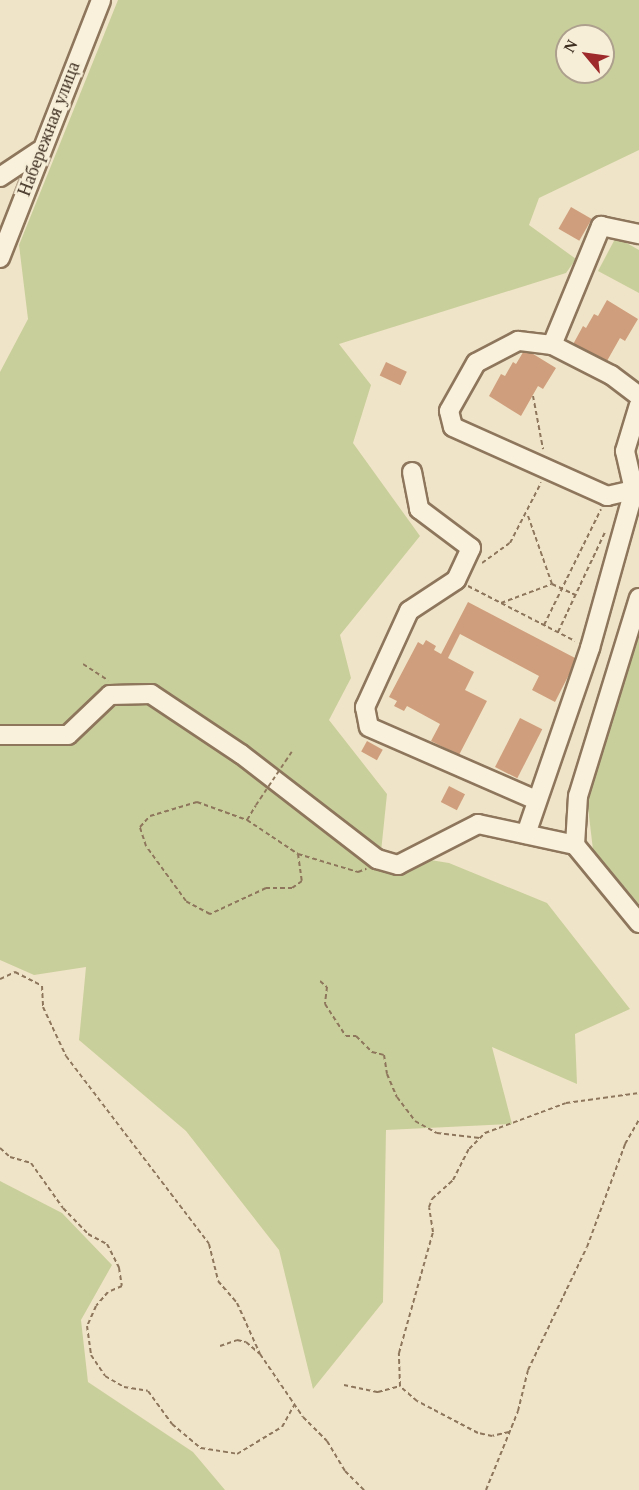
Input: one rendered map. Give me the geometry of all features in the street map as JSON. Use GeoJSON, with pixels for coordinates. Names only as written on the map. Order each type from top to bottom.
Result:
{"type":"FeatureCollection","features":[{"type":"Feature","properties":{"kind":"street","name":"Набережная улица"},"geometry":{"type":"LineString","coordinates":[[0,258],[39,151],[100,0]]}},
{"type":"Feature","properties":{"kind":"street"},"geometry":{"type":"LineString","coordinates":[[0,177],[39,151]]}},
{"type":"Feature","properties":{"kind":"street"},"geometry":{"type":"LineString","coordinates":[[552,345],[601,226],[639,234]]}},
{"type":"Feature","properties":{"kind":"street"},"geometry":{"type":"LineString","coordinates":[[637,491],[607,496],[547,471],[453,427],[449,411],[476,363],[518,341],[552,345],[611,375],[639,396]]}},
{"type":"Feature","properties":{"kind":"street"},"geometry":{"type":"LineString","coordinates":[[526,834],[590,648],[637,491],[625,451],[639,405]]}},
{"type":"Feature","properties":{"kind":"street"},"geometry":{"type":"LineString","coordinates":[[412,472],[419,509],[471,549],[456,580],[409,611],[365,706],[369,727],[536,800]]}},
{"type":"Feature","properties":{"kind":"street"},"geometry":{"type":"LineString","coordinates":[[575,845],[578,796],[639,598]]}},
{"type":"Feature","properties":{"kind":"street"},"geometry":{"type":"LineString","coordinates":[[0,735],[68,735],[110,695],[151,694],[241,754],[377,859],[398,865],[478,824],[575,845],[639,923]]}},
{"type":"Feature","properties":{"kind":"path"},"geometry":{"type":"LineString","coordinates":[[533,396],[547,471],[510,543],[456,580],[590,648]]}},
{"type":"Feature","properties":{"kind":"path"},"geometry":{"type":"LineString","coordinates":[[544,625],[607,496]]}},
{"type":"Feature","properties":{"kind":"path"},"geometry":{"type":"LineString","coordinates":[[527,512],[552,584],[576,595]]}},
{"type":"Feature","properties":{"kind":"path"},"geometry":{"type":"LineString","coordinates":[[558,632],[609,523]]}},
{"type":"Feature","properties":{"kind":"path"},"geometry":{"type":"LineString","coordinates":[[501,603],[552,584]]}},
{"type":"Feature","properties":{"kind":"path"},"geometry":{"type":"LineString","coordinates":[[248,820],[293,750]]}},
{"type":"Feature","properties":{"kind":"path"},"geometry":{"type":"LineString","coordinates":[[298,854],[302,881],[292,888],[266,888],[210,914],[186,901],[146,846],[140,826],[150,816],[197,802],[248,820],[298,854],[358,872],[369,868]]}},
{"type":"Feature","properties":{"kind":"path"},"geometry":{"type":"LineString","coordinates":[[0,979],[15,972],[42,986],[43,1007],[66,1056],[209,1244],[218,1281],[237,1303],[260,1354],[294,1405],[364,1490]]}},
{"type":"Feature","properties":{"kind":"path"},"geometry":{"type":"LineString","coordinates":[[320,981],[327,987],[326,1004],[346,1036],[356,1036],[372,1052],[384,1055],[387,1074],[397,1097],[415,1121],[437,1133],[480,1137]]}},
{"type":"Feature","properties":{"kind":"path"},"geometry":{"type":"LineString","coordinates":[[509,1432],[492,1436],[478,1433],[417,1401],[400,1386],[399,1353],[433,1232],[429,1207],[453,1180],[469,1149],[480,1137],[566,1103],[639,1093]]}},
{"type":"Feature","properties":{"kind":"path"},"geometry":{"type":"LineString","coordinates":[[486,1490],[509,1432],[528,1370],[587,1247],[625,1144],[639,1120]]}},
{"type":"Feature","properties":{"kind":"path"},"geometry":{"type":"LineString","coordinates":[[0,1148],[10,1157],[31,1163],[63,1208],[88,1234],[107,1244],[119,1268],[122,1286],[108,1292],[96,1306],[87,1326],[91,1355],[105,1376],[124,1387],[148,1391],[172,1424],[201,1448],[237,1454],[282,1427],[294,1405]]}},
{"type":"Feature","properties":{"kind":"path"},"geometry":{"type":"LineString","coordinates":[[220,1346],[237,1340],[246,1342],[260,1354]]}},
{"type":"Feature","properties":{"kind":"path"},"geometry":{"type":"LineString","coordinates":[[344,1385],[378,1392],[400,1386]]}},
{"type":"Feature","properties":{"kind":"green space"},"geometry":{"type":"Polygon","coordinates":[[[118,0],[639,0],[639,150],[539,198],[529,225],[576,259],[566,273],[339,344],[371,385],[353,443],[420,536],[340,635],[351,678],[329,720],[387,794],[381,852],[449,863],[547,903],[630,1009],[575,1034],[577,1084],[492,1047],[512,1124],[386,1130],[383,1302],[313,1389],[279,1250],[186,1131],[79,1040],[86,967],[34,975],[0,960],[0,372],[28,319],[19,245],[118,0]]]}},
{"type":"Feature","properties":{"kind":"green space"},"geometry":{"type":"Polygon","coordinates":[[[616,237],[639,250],[639,293],[598,271],[616,237]]]}},
{"type":"Feature","properties":{"kind":"green space"},"geometry":{"type":"Polygon","coordinates":[[[639,636],[639,904],[593,850],[587,799],[639,636]]]}},
{"type":"Feature","properties":{"kind":"green space"},"geometry":{"type":"Polygon","coordinates":[[[0,1181],[62,1213],[112,1265],[81,1320],[88,1382],[193,1452],[225,1490],[0,1490],[0,1181]]]}},
{"type":"Feature","properties":{"kind":"building"},"geometry":{"type":"Polygon","coordinates":[[[571,207],[592,219],[579,241],[558,229],[571,207]]]}},
{"type":"Feature","properties":{"kind":"building"},"geometry":{"type":"Polygon","coordinates":[[[607,300],[638,319],[625,341],[620,338],[603,368],[571,348],[583,326],[586,328],[594,314],[598,316],[607,300]]]}},
{"type":"Feature","properties":{"kind":"building"},"geometry":{"type":"Polygon","coordinates":[[[525,349],[556,368],[543,389],[538,386],[521,416],[489,396],[501,374],[505,376],[513,362],[516,364],[525,349]]]}},
{"type":"Feature","properties":{"kind":"building"},"geometry":{"type":"Polygon","coordinates":[[[386,362],[407,372],[401,385],[380,376],[386,362]]]}},
{"type":"Feature","properties":{"kind":"building"},"geometry":{"type":"Polygon","coordinates":[[[468,602],[577,659],[555,702],[532,690],[539,676],[460,634],[448,658],[474,672],[465,690],[487,701],[459,755],[431,741],[440,724],[407,706],[404,711],[394,706],[397,701],[389,697],[418,642],[423,645],[426,640],[436,646],[434,650],[441,654],[468,602]]]}},
{"type":"Feature","properties":{"kind":"building"},"geometry":{"type":"Polygon","coordinates":[[[520,718],[542,729],[517,778],[495,767],[520,718]]]}},
{"type":"Feature","properties":{"kind":"building"},"geometry":{"type":"Polygon","coordinates":[[[367,741],[383,750],[377,760],[361,751],[367,741]]]}},
{"type":"Feature","properties":{"kind":"building"},"geometry":{"type":"Polygon","coordinates":[[[449,786],[465,794],[457,810],[441,802],[449,786]]]}}]}
